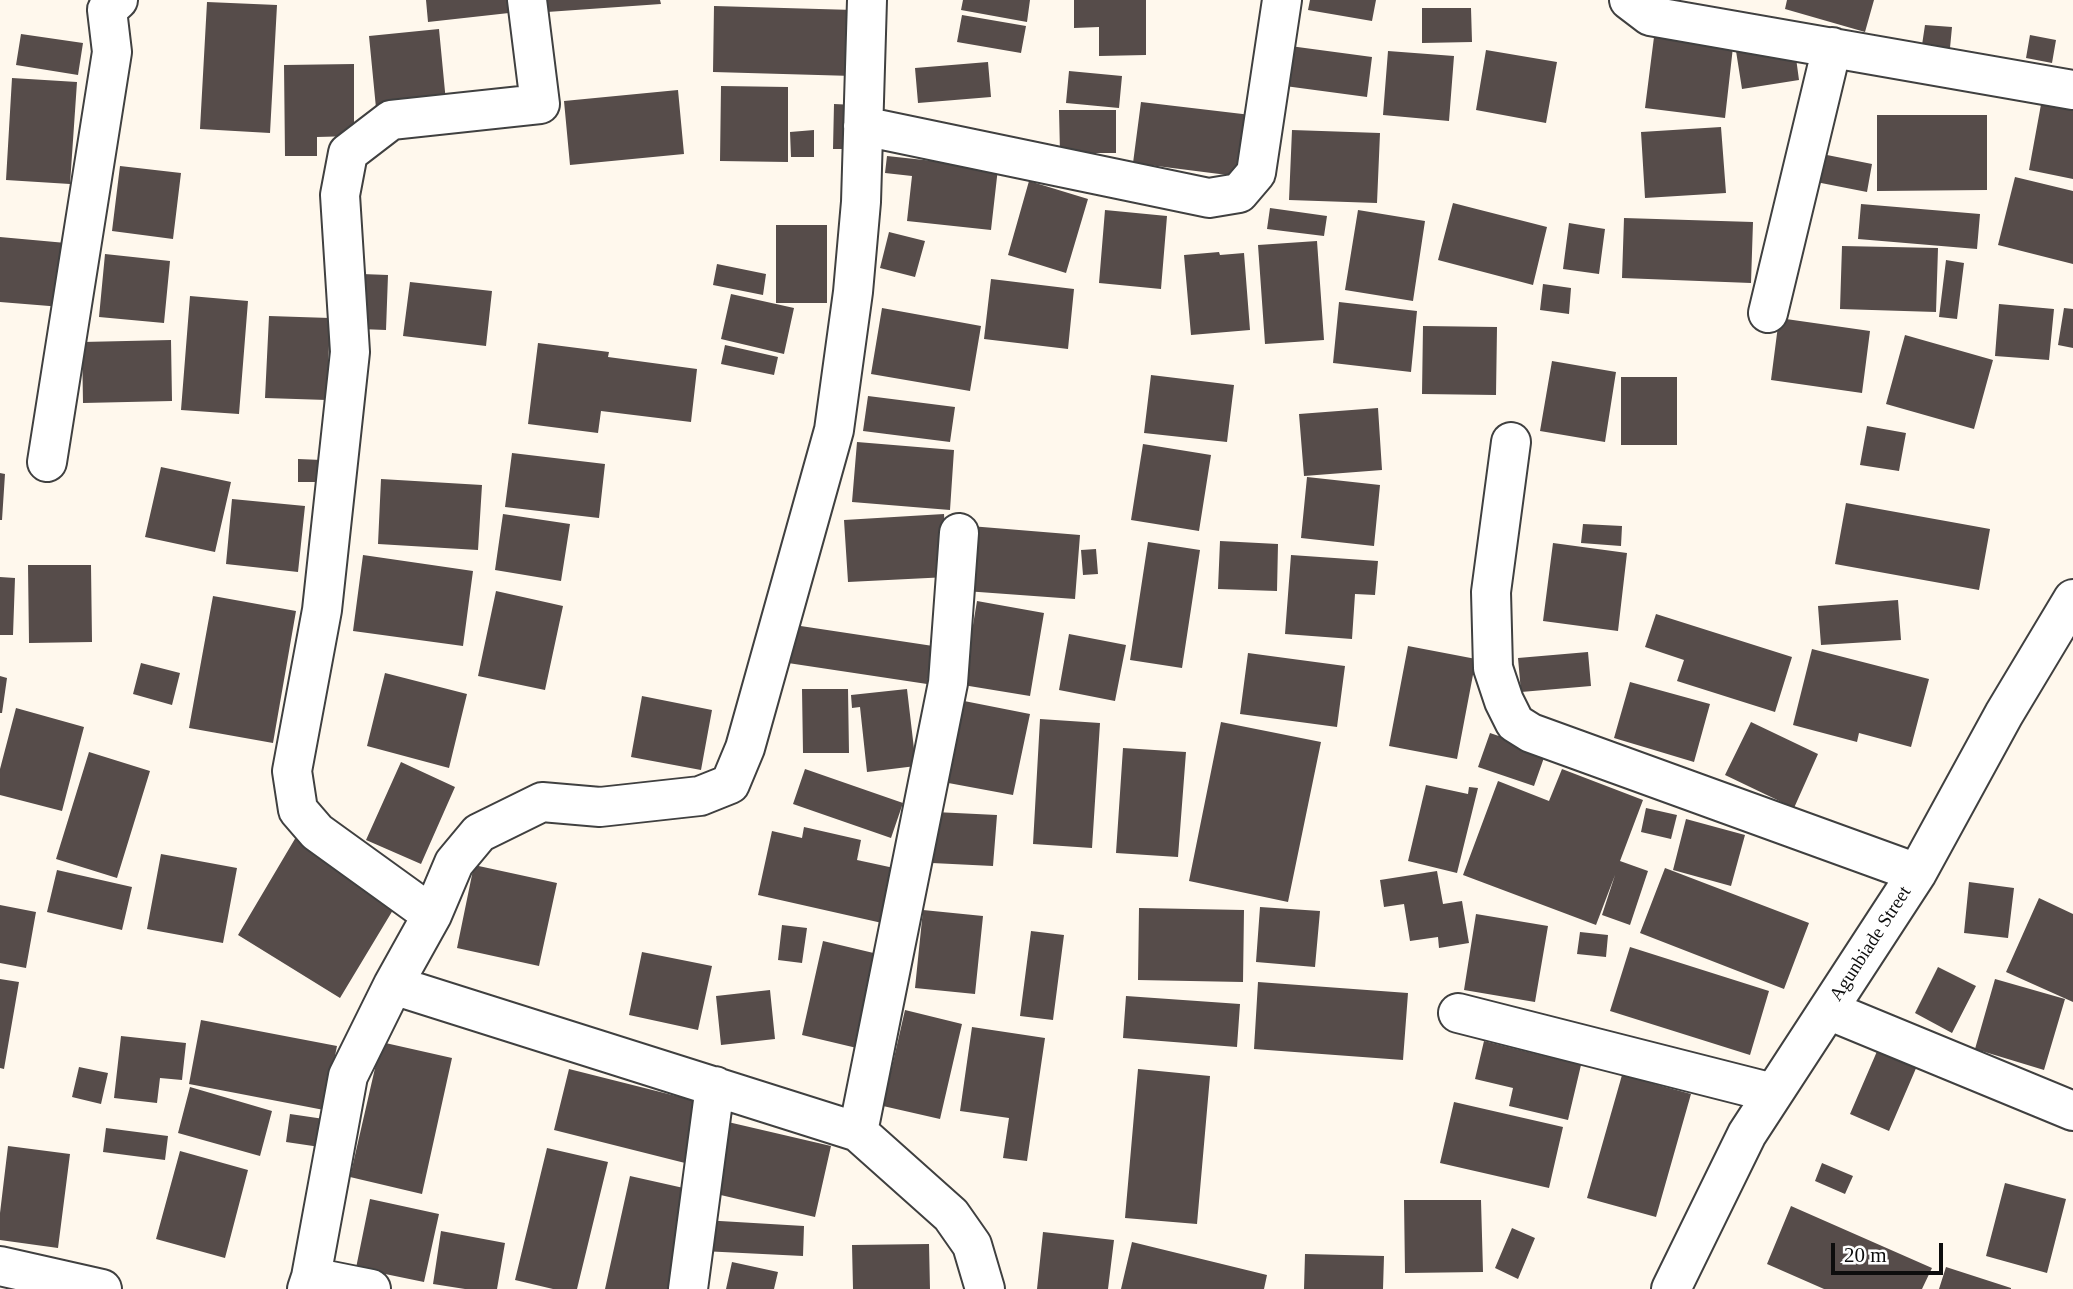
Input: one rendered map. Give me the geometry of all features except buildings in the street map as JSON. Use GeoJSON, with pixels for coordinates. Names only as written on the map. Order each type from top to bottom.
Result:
{"type":"FeatureCollection","features":[{"type":"Feature","properties":{"kind":"street"},"geometry":{"type":"LineString","coordinates":[[47,462],[111,52],[107,10],[118,0]]}},
{"type":"Feature","properties":{"kind":"street"},"geometry":{"type":"LineString","coordinates":[[432,915],[317,832],[298,810],[292,771],[322,610],[349,352],[340,195],[348,153],[391,120],[540,104],[527,0]]}},
{"type":"Feature","properties":{"kind":"street"},"geometry":{"type":"LineString","coordinates":[[371,1289],[309,1283],[348,1076],[393,985],[432,915],[454,863],[479,833],[542,802],[600,807],[700,796],[730,784],[745,748],[834,430],[853,292],[861,202],[867,0]]}},
{"type":"Feature","properties":{"kind":"street"},"geometry":{"type":"LineString","coordinates":[[863,126],[1209,198],[1240,193],[1256,173],[1282,0]]}},
{"type":"Feature","properties":{"kind":"street"},"geometry":{"type":"LineString","coordinates":[[1629,0],[1650,16],[2073,90]]}},
{"type":"Feature","properties":{"kind":"street"},"geometry":{"type":"LineString","coordinates":[[1768,313],[1832,47]]}},
{"type":"Feature","properties":{"kind":"street"},"geometry":{"type":"LineString","coordinates":[[1511,442],[1491,592],[1493,668],[1515,723],[1531,733],[1917,873]]}},
{"type":"Feature","properties":{"kind":"street"},"geometry":{"type":"LineString","coordinates":[[858,1132],[948,683],[959,533]]}},
{"type":"Feature","properties":{"kind":"street","name":"Agunbiade Street"},"geometry":{"type":"LineString","coordinates":[[1671,1289],[1747,1134],[1917,873],[2004,713],[2072,602]]}},
{"type":"Feature","properties":{"kind":"street"},"geometry":{"type":"LineString","coordinates":[[393,985],[858,1132],[951,1215],[972,1245],[985,1289]]}},
{"type":"Feature","properties":{"kind":"street"},"geometry":{"type":"LineString","coordinates":[[1828,1010],[2073,1111]]}},
{"type":"Feature","properties":{"kind":"street"},"geometry":{"type":"LineString","coordinates":[[1458,1013],[1773,1093]]}},
{"type":"Feature","properties":{"kind":"street"},"geometry":{"type":"LineString","coordinates":[[688,1289],[715,1086]]}},
{"type":"Feature","properties":{"kind":"street"},"geometry":{"type":"LineString","coordinates":[[0,1266],[102,1289]]}}]}
